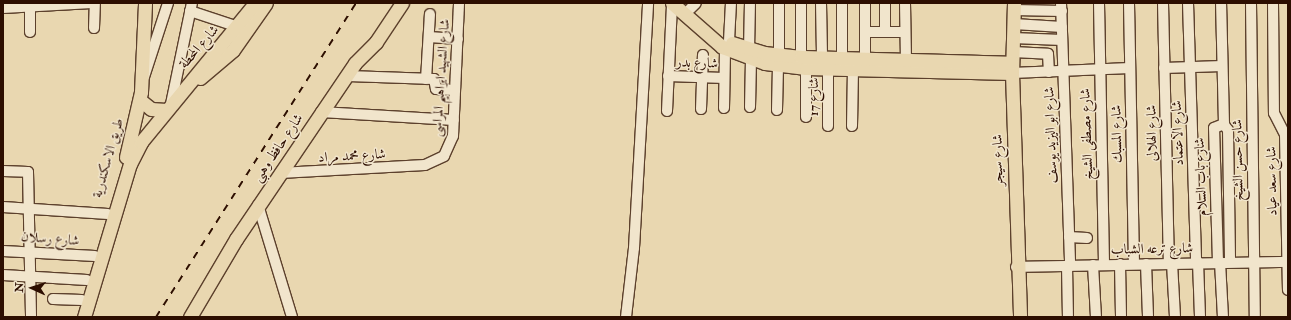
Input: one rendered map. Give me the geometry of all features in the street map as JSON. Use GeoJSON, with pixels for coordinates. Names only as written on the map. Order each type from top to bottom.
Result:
{"type":"FeatureCollection","features":[{"type":"Feature","properties":{"kind":"main road","name":"طريق الاسكندرية"},"geometry":{"type":"LineString","coordinates":[[77,317],[140,100],[142,85],[145,3]]}},
{"type":"Feature","properties":{"kind":"main road","name":"شارع المحطة"},"geometry":{"type":"LineString","coordinates":[[168,107],[238,27],[255,3]]}},
{"type":"Feature","properties":{"kind":"main road"},"geometry":{"type":"LineString","coordinates":[[189,82],[221,63],[266,3]]}},
{"type":"Feature","properties":{"kind":"main road"},"geometry":{"type":"LineString","coordinates":[[354,63],[365,43],[392,3]]}},
{"type":"Feature","properties":{"kind":"main road","name":"شارع حافظ وهبى"},"geometry":{"type":"LineString","coordinates":[[190,317],[258,205],[321,112],[348,76],[354,63],[376,42],[402,3]]}},
{"type":"Feature","properties":{"kind":"main road"},"geometry":{"type":"LineString","coordinates":[[672,3],[727,45],[750,55],[778,60],[804,62],[828,69],[853,69],[906,59],[1012,63]]}},
{"type":"Feature","properties":{"kind":"main road"},"geometry":{"type":"LineString","coordinates":[[690,5],[727,45]]}},
{"type":"Feature","properties":{"kind":"main road","name":"شارع سيجر"},"geometry":{"type":"LineString","coordinates":[[1014,6],[1012,63],[1016,267],[1020,317]]}},
{"type":"Feature","properties":{"kind":"main road"},"geometry":{"type":"LineString","coordinates":[[804,62],[822,57],[842,57],[864,58],[881,64],[1012,63]]}},
{"type":"Feature","properties":{"kind":"main road"},"geometry":{"type":"LineString","coordinates":[[140,100],[151,110],[168,107]]}},
{"type":"Feature","properties":{"kind":"main road","name":"طريق الاسكندرية"},"geometry":{"type":"LineString","coordinates":[[84,317],[130,164],[147,132],[168,107]]}},
{"type":"Feature","properties":{"kind":"street"},"geometry":{"type":"LineString","coordinates":[[3,8],[92,3]]}},
{"type":"Feature","properties":{"kind":"street"},"geometry":{"type":"LineString","coordinates":[[94,28],[95,3]]}},
{"type":"Feature","properties":{"kind":"street"},"geometry":{"type":"LineString","coordinates":[[142,85],[168,3]]}},
{"type":"Feature","properties":{"kind":"street","name":"شارع الشهيد ابراهيم المراسى"},"geometry":{"type":"LineString","coordinates":[[425,166],[438,160],[448,150],[454,120],[454,90],[459,3]]}},
{"type":"Feature","properties":{"kind":"street"},"geometry":{"type":"LineString","coordinates":[[626,317],[634,248],[648,3]]}},
{"type":"Feature","properties":{"kind":"street"},"geometry":{"type":"LineString","coordinates":[[666,111],[672,3]]}},
{"type":"Feature","properties":{"kind":"street"},"geometry":{"type":"LineString","coordinates":[[724,108],[724,78],[730,3]]}},
{"type":"Feature","properties":{"kind":"street"},"geometry":{"type":"LineString","coordinates":[[750,3],[750,107]]}},
{"type":"Feature","properties":{"kind":"street"},"geometry":{"type":"LineString","coordinates":[[777,110],[779,3]]}},
{"type":"Feature","properties":{"kind":"street"},"geometry":{"type":"LineString","coordinates":[[801,3],[806,117]]}},
{"type":"Feature","properties":{"kind":"street"},"geometry":{"type":"LineString","coordinates":[[821,3],[822,57]]}},
{"type":"Feature","properties":{"kind":"street"},"geometry":{"type":"LineString","coordinates":[[842,3],[842,57]]}},
{"type":"Feature","properties":{"kind":"street"},"geometry":{"type":"LineString","coordinates":[[864,58],[865,3]]}},
{"type":"Feature","properties":{"kind":"street"},"geometry":{"type":"LineString","coordinates":[[885,3],[885,32]]}},
{"type":"Feature","properties":{"kind":"street"},"geometry":{"type":"LineString","coordinates":[[905,3],[906,59]]}},
{"type":"Feature","properties":{"kind":"street","name":"شارع مصطفى الشيخ"},"geometry":{"type":"LineString","coordinates":[[1099,3],[1099,70],[1104,265]]}},
{"type":"Feature","properties":{"kind":"street","name":"شارع المسبك"},"geometry":{"type":"LineString","coordinates":[[1128,3],[1134,264]]}},
{"type":"Feature","properties":{"kind":"street","name":"شارع الهلالى"},"geometry":{"type":"LineString","coordinates":[[1163,3],[1170,263],[1175,317]]}},
{"type":"Feature","properties":{"kind":"street","name":"شارع الاعتماد"},"geometry":{"type":"LineString","coordinates":[[1188,3],[1200,317]]}},
{"type":"Feature","properties":{"kind":"street","name":"شارع باب السلام"},"geometry":{"type":"LineString","coordinates":[[1221,3],[1224,125],[1214,128],[1222,262]]}},
{"type":"Feature","properties":{"kind":"street","name":"شارع حسن الشيخ"},"geometry":{"type":"LineString","coordinates":[[1251,3],[1256,262],[1255,317]]}},
{"type":"Feature","properties":{"kind":"street","name":"شارع سعد عياد"},"geometry":{"type":"LineString","coordinates":[[1273,3],[1274,113],[1285,135],[1288,290]]}},
{"type":"Feature","properties":{"kind":"street"},"geometry":{"type":"LineString","coordinates":[[24,6],[30,32]]}},
{"type":"Feature","properties":{"kind":"street"},"geometry":{"type":"LineString","coordinates":[[1014,6],[1061,7]]}},
{"type":"Feature","properties":{"kind":"street"},"geometry":{"type":"LineString","coordinates":[[168,107],[191,7],[238,27]]}},
{"type":"Feature","properties":{"kind":"street","name":"شارع ابو اليزيد يوسف"},"geometry":{"type":"LineString","coordinates":[[1061,7],[1062,71],[1069,237],[1068,317]]}},
{"type":"Feature","properties":{"kind":"street"},"geometry":{"type":"LineString","coordinates":[[426,79],[430,14]]}},
{"type":"Feature","properties":{"kind":"street"},"geometry":{"type":"LineString","coordinates":[[1014,24],[1062,27]]}},
{"type":"Feature","properties":{"kind":"street"},"geometry":{"type":"LineString","coordinates":[[865,32],[905,32]]}},
{"type":"Feature","properties":{"kind":"street"},"geometry":{"type":"LineString","coordinates":[[429,37],[458,39]]}},
{"type":"Feature","properties":{"kind":"street"},"geometry":{"type":"LineString","coordinates":[[1013,38],[1062,40]]}},
{"type":"Feature","properties":{"kind":"street"},"geometry":{"type":"LineString","coordinates":[[1012,63],[1048,54],[1049,72]]}},
{"type":"Feature","properties":{"kind":"street"},"geometry":{"type":"LineString","coordinates":[[701,109],[703,56]]}},
{"type":"Feature","properties":{"kind":"street"},"geometry":{"type":"LineString","coordinates":[[1012,63],[1049,72],[1130,68]]}},
{"type":"Feature","properties":{"kind":"street"},"geometry":{"type":"LineString","coordinates":[[1164,68],[1222,66]]}},
{"type":"Feature","properties":{"kind":"street","name":"شارع 17"},"geometry":{"type":"LineString","coordinates":[[828,69],[828,126]]}},
{"type":"Feature","properties":{"kind":"street"},"geometry":{"type":"LineString","coordinates":[[852,126],[853,69]]}},
{"type":"Feature","properties":{"kind":"street"},"geometry":{"type":"LineString","coordinates":[[348,76],[435,80],[436,89],[454,90]]}},
{"type":"Feature","properties":{"kind":"street","name":"شارع بدر"},"geometry":{"type":"LineString","coordinates":[[668,76],[724,78]]}},
{"type":"Feature","properties":{"kind":"street"},"geometry":{"type":"LineString","coordinates":[[321,112],[454,120]]}},
{"type":"Feature","properties":{"kind":"street"},"geometry":{"type":"LineString","coordinates":[[1223,317],[1222,262],[1228,130],[1224,125]]}},
{"type":"Feature","properties":{"kind":"street","name":"شارع محمد مراد"},"geometry":{"type":"LineString","coordinates":[[280,174],[425,166]]}},
{"type":"Feature","properties":{"kind":"street"},"geometry":{"type":"LineString","coordinates":[[3,171],[26,170],[30,208],[31,317]]}},
{"type":"Feature","properties":{"kind":"street"},"geometry":{"type":"LineString","coordinates":[[258,205],[292,317]]}},
{"type":"Feature","properties":{"kind":"street"},"geometry":{"type":"LineString","coordinates":[[3,207],[108,214]]}},
{"type":"Feature","properties":{"kind":"street"},"geometry":{"type":"LineString","coordinates":[[1069,237],[1087,238]]}},
{"type":"Feature","properties":{"kind":"street","name":"شارع رسلان"},"geometry":{"type":"LineString","coordinates":[[3,251],[30,251],[94,256]]}},
{"type":"Feature","properties":{"kind":"street","name":"شارع ترعه الشباب"},"geometry":{"type":"LineString","coordinates":[[1016,267],[1197,262],[1288,262]]}},
{"type":"Feature","properties":{"kind":"street"},"geometry":{"type":"LineString","coordinates":[[1120,264],[1121,317]]}},
{"type":"Feature","properties":{"kind":"street"},"geometry":{"type":"LineString","coordinates":[[1146,264],[1148,317]]}},
{"type":"Feature","properties":{"kind":"street"},"geometry":{"type":"LineString","coordinates":[[1093,265],[1096,317]]}},
{"type":"Feature","properties":{"kind":"street"},"geometry":{"type":"LineString","coordinates":[[3,275],[88,280]]}},
{"type":"Feature","properties":{"kind":"street"},"geometry":{"type":"LineString","coordinates":[[53,299],[82,300]]}},
{"type":"Feature","properties":{"kind":"railway"},"geometry":{"type":"LineString","coordinates":[[156,317],[356,3]]}}]}
